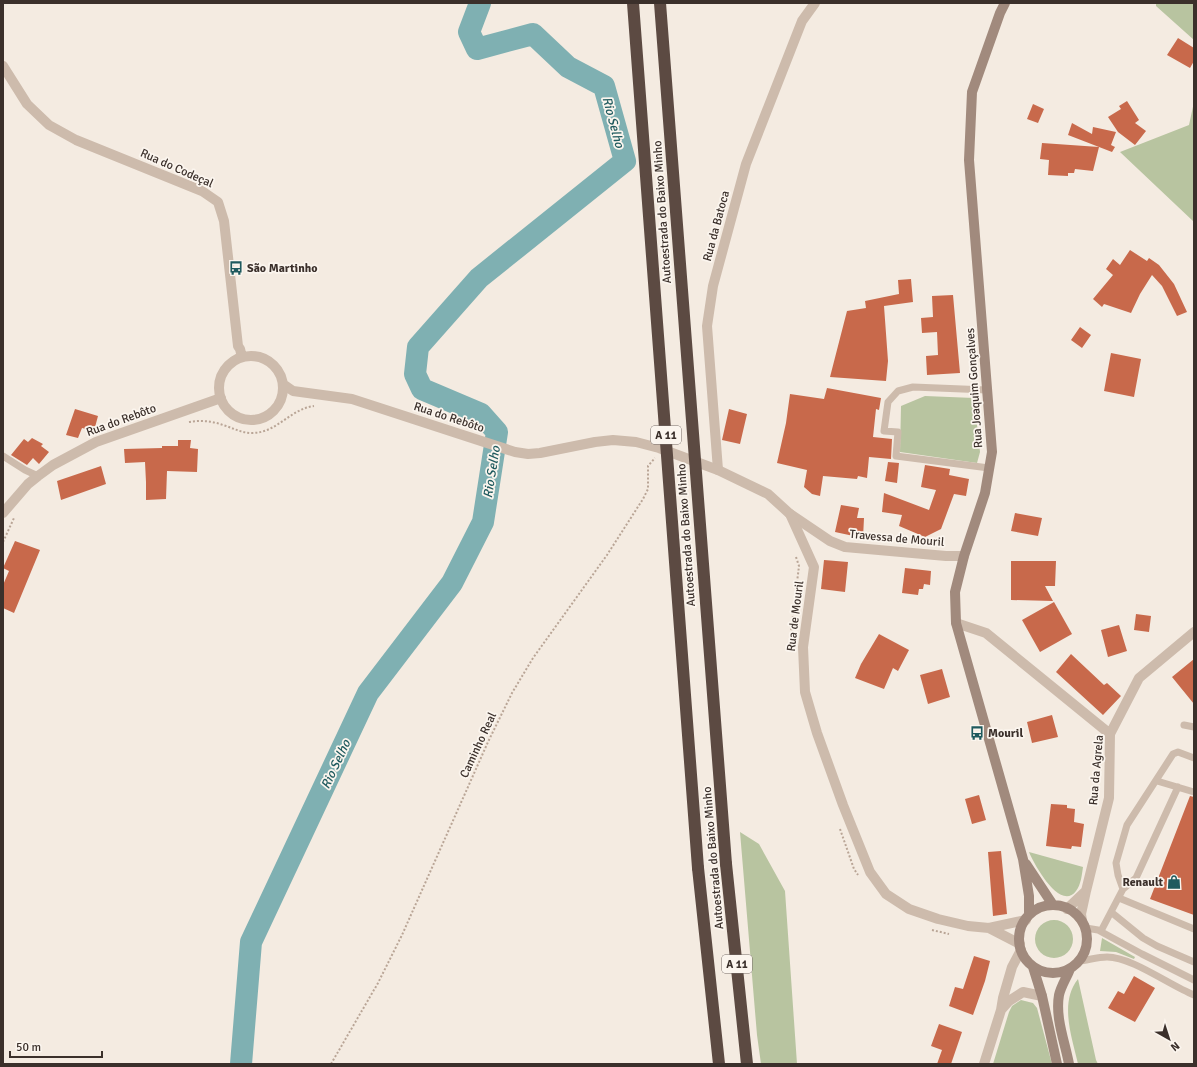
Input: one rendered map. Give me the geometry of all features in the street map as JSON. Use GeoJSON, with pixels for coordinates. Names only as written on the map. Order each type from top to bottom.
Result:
{"type":"FeatureCollection","features":[{"type":"Feature","properties":{"kind":"highway","name":"Autoestrada do Baixo Minho"},"geometry":{"type":"LineString","coordinates":[[633,3],[698,868],[719,1064]]}},
{"type":"Feature","properties":{"kind":"highway","name":"Autoestrada do Baixo Minho"},"geometry":{"type":"LineString","coordinates":[[660,3],[726,864],[747,1064]]}},
{"type":"Feature","properties":{"kind":"main road","name":"Rua Joaquim Gonçalves"},"geometry":{"type":"LineString","coordinates":[[1005,3],[1000,13],[972,92],[969,160],[992,452],[985,493],[964,556],[955,592],[956,623],[1023,859]]}},
{"type":"Feature","properties":{"kind":"main road"},"geometry":{"type":"LineString","coordinates":[[1023,859],[1053,905]]}},
{"type":"Feature","properties":{"kind":"main road"},"geometry":{"type":"LineString","coordinates":[[1023,859],[1029,896],[1027,918],[1020,933],[1020,947],[1025,960],[1033,967],[1050,973],[1058,973],[1070,969],[1080,961],[1087,946],[1087,937],[1084,925],[1076,914],[1067,908],[1053,905],[1040,908],[1027,918]]}},
{"type":"Feature","properties":{"kind":"main road"},"geometry":{"type":"LineString","coordinates":[[1033,967],[1042,996],[1057,1064]]}},
{"type":"Feature","properties":{"kind":"main road"},"geometry":{"type":"LineString","coordinates":[[1069,1064],[1058,1005],[1059,994],[1070,969]]}},
{"type":"Feature","properties":{"kind":"street","name":"Rua da Batoca"},"geometry":{"type":"LineString","coordinates":[[718,470],[707,326],[713,286],[746,164],[802,21],[815,3]]}},
{"type":"Feature","properties":{"kind":"street","name":"Rua do Codeçal"},"geometry":{"type":"LineString","coordinates":[[3,66],[27,104],[49,125],[76,140],[202,191],[218,202],[224,221],[238,346],[242,357]]}},
{"type":"Feature","properties":{"kind":"street"},"geometry":{"type":"LineString","coordinates":[[253,356],[264,359],[277,369],[283,384],[283,394],[280,403],[271,414],[258,420],[248,420],[235,416],[225,407],[220,398],[219,388],[221,378],[226,369],[233,362],[242,357],[253,356]]}},
{"type":"Feature","properties":{"kind":"street","name":"Rua do Rebôto"},"geometry":{"type":"LineString","coordinates":[[283,384],[294,391],[352,399],[514,452]]}},
{"type":"Feature","properties":{"kind":"street","name":"Rua do Rebôto"},"geometry":{"type":"LineString","coordinates":[[3,513],[28,484],[38,476],[53,465],[96,442],[220,398]]}},
{"type":"Feature","properties":{"kind":"street","name":"Rua de Mouril"},"geometry":{"type":"LineString","coordinates":[[514,452],[528,454],[540,453],[595,442],[614,440],[636,442],[659,448],[718,470],[768,494],[790,514],[814,567],[803,647],[805,692],[817,733],[870,872],[886,894],[909,909],[938,919],[968,926],[989,928],[1027,918]]}},
{"type":"Feature","properties":{"kind":"street","name":"Travessa de Mouril"},"geometry":{"type":"LineString","coordinates":[[790,514],[830,541],[845,547],[946,556],[964,556]]}},
{"type":"Feature","properties":{"kind":"street"},"geometry":{"type":"LineString","coordinates":[[956,623],[986,633],[1110,734]]}},
{"type":"Feature","properties":{"kind":"street","name":"Rua da Agrela"},"geometry":{"type":"LineString","coordinates":[[1084,925],[1081,914],[1109,798],[1110,734],[1139,678],[1194,632]]}},
{"type":"Feature","properties":{"kind":"street"},"geometry":{"type":"LineString","coordinates":[[1067,908],[1086,891]]}},
{"type":"Feature","properties":{"kind":"street","name":"Rua de Mouril"},"geometry":{"type":"LineString","coordinates":[[989,928],[1020,947]]}},
{"type":"Feature","properties":{"kind":"street"},"geometry":{"type":"LineString","coordinates":[[984,1064],[1010,975],[1020,947]]}},
{"type":"Feature","properties":{"kind":"street"},"geometry":{"type":"LineString","coordinates":[[1001,1010],[1009,1001],[1023,992],[1042,996]]}},
{"type":"Feature","properties":{"kind":"lane"},"geometry":{"type":"LineString","coordinates":[[987,390],[913,387],[898,391],[888,402],[884,431],[898,432],[896,456],[989,468]]}},
{"type":"Feature","properties":{"kind":"lane"},"geometry":{"type":"LineString","coordinates":[[3,456],[25,470],[38,476]]}},
{"type":"Feature","properties":{"kind":"lane"},"geometry":{"type":"LineString","coordinates":[[1184,725],[1194,727]]}},
{"type":"Feature","properties":{"kind":"lane"},"geometry":{"type":"LineString","coordinates":[[1123,889],[1116,864],[1127,826],[1173,754],[1178,752],[1194,758]]}},
{"type":"Feature","properties":{"kind":"lane"},"geometry":{"type":"LineString","coordinates":[[1156,781],[1194,792]]}},
{"type":"Feature","properties":{"kind":"lane"},"geometry":{"type":"LineString","coordinates":[[1101,932],[1123,889],[1136,878],[1178,787]]}},
{"type":"Feature","properties":{"kind":"lane"},"geometry":{"type":"LineString","coordinates":[[1119,898],[1194,929]]}},
{"type":"Feature","properties":{"kind":"lane"},"geometry":{"type":"LineString","coordinates":[[1111,912],[1143,938],[1157,946],[1194,962]]}},
{"type":"Feature","properties":{"kind":"lane"},"geometry":{"type":"LineString","coordinates":[[1084,925],[1101,932],[1194,980]]}},
{"type":"Feature","properties":{"kind":"lane"},"geometry":{"type":"LineString","coordinates":[[1135,950],[1143,938]]}},
{"type":"Feature","properties":{"kind":"lane"},"geometry":{"type":"LineString","coordinates":[[1080,961],[1108,957],[1117,958],[1136,965],[1194,995]]}},
{"type":"Feature","properties":{"kind":"path"},"geometry":{"type":"LineString","coordinates":[[185,422],[198,421],[222,424],[239,431],[252,433],[265,431],[276,426],[296,412],[317,406]]}},
{"type":"Feature","properties":{"kind":"path","name":"Caminho Real"},"geometry":{"type":"LineString","coordinates":[[331,1064],[382,976],[488,742],[512,693],[533,658],[606,555],[643,499],[648,489],[648,466],[656,457],[659,448]]}},
{"type":"Feature","properties":{"kind":"path"},"geometry":{"type":"LineString","coordinates":[[3,542],[16,514]]}},
{"type":"Feature","properties":{"kind":"path"},"geometry":{"type":"LineString","coordinates":[[792,647],[791,632],[799,566],[795,553]]}},
{"type":"Feature","properties":{"kind":"path"},"geometry":{"type":"LineString","coordinates":[[838,825],[854,869],[863,880]]}},
{"type":"Feature","properties":{"kind":"path"},"geometry":{"type":"LineString","coordinates":[[932,930],[953,935]]}},
{"type":"Feature","properties":{"kind":"green space"},"geometry":{"type":"Polygon","coordinates":[[[1156,3],[1194,3],[1194,40],[1156,6],[1156,3]]]}},
{"type":"Feature","properties":{"kind":"green space"},"geometry":{"type":"Polygon","coordinates":[[[1194,102],[1194,222],[1120,152],[1189,125],[1194,102]]]}},
{"type":"Feature","properties":{"kind":"green space"},"geometry":{"type":"Polygon","coordinates":[[[925,396],[974,398],[980,452],[977,463],[900,452],[901,406],[925,396]]]}},
{"type":"Feature","properties":{"kind":"green space"},"geometry":{"type":"Polygon","coordinates":[[[740,832],[759,844],[785,891],[797,1064],[761,1064],[757,1035],[740,832]]]}},
{"type":"Feature","properties":{"kind":"green space"},"geometry":{"type":"Polygon","coordinates":[[[1029,852],[1083,867],[1078,889],[1070,896],[1063,895],[1055,891],[1048,884],[1036,866],[1029,852]]]}},
{"type":"Feature","properties":{"kind":"green space"},"geometry":{"type":"Polygon","coordinates":[[[1050,920],[1058,920],[1068,925],[1072,932],[1072,946],[1068,953],[1058,958],[1050,958],[1040,953],[1038,950],[1035,943],[1035,935],[1040,925],[1043,923],[1050,920]]]}},
{"type":"Feature","properties":{"kind":"green space"},"geometry":{"type":"Polygon","coordinates":[[[1102,938],[1135,957],[1134,959],[1116,952],[1100,951],[1102,938]]]}},
{"type":"Feature","properties":{"kind":"green space"},"geometry":{"type":"Polygon","coordinates":[[[1078,979],[1098,1064],[1078,1064],[1070,1032],[1068,1009],[1069,999],[1072,988],[1078,979]]]}},
{"type":"Feature","properties":{"kind":"green space"},"geometry":{"type":"Polygon","coordinates":[[[1021,1000],[1033,1003],[1037,1008],[1052,1064],[993,1064],[1009,1012],[1012,1006],[1021,1000]]]}},
{"type":"Feature","properties":{"kind":"building"},"geometry":{"type":"Polygon","coordinates":[[[1178,38],[1194,48],[1194,61],[1190,68],[1167,55],[1178,38]]]}},
{"type":"Feature","properties":{"kind":"building"},"geometry":{"type":"Polygon","coordinates":[[[1127,101],[1139,120],[1135,123],[1146,131],[1135,145],[1118,132],[1108,117],[1121,109],[1119,106],[1127,101]]]}},
{"type":"Feature","properties":{"kind":"building"},"geometry":{"type":"Polygon","coordinates":[[[1033,104],[1044,109],[1038,123],[1027,119],[1033,104]]]}},
{"type":"Feature","properties":{"kind":"building"},"geometry":{"type":"Polygon","coordinates":[[[1072,123],[1092,134],[1093,127],[1116,132],[1111,145],[1115,147],[1112,152],[1068,135],[1072,123]]]}},
{"type":"Feature","properties":{"kind":"building"},"geometry":{"type":"Polygon","coordinates":[[[1042,143],[1099,147],[1093,171],[1075,169],[1074,173],[1068,173],[1068,176],[1048,175],[1049,160],[1040,159],[1042,143]]]}},
{"type":"Feature","properties":{"kind":"building"},"geometry":{"type":"Polygon","coordinates":[[[1130,250],[1147,261],[1149,258],[1159,265],[1174,284],[1187,312],[1177,316],[1162,286],[1152,275],[1140,294],[1131,313],[1104,304],[1102,307],[1093,299],[1113,275],[1106,269],[1113,259],[1120,265],[1130,250]]]}},
{"type":"Feature","properties":{"kind":"building"},"geometry":{"type":"Polygon","coordinates":[[[911,279],[913,302],[884,306],[888,361],[886,381],[830,377],[847,311],[866,308],[865,301],[899,294],[898,280],[911,279]]]}},
{"type":"Feature","properties":{"kind":"building"},"geometry":{"type":"Polygon","coordinates":[[[953,295],[960,373],[927,375],[926,356],[938,355],[937,332],[922,333],[921,318],[933,317],[932,296],[953,295]]]}},
{"type":"Feature","properties":{"kind":"building"},"geometry":{"type":"Polygon","coordinates":[[[1080,327],[1091,335],[1082,348],[1071,340],[1080,327]]]}},
{"type":"Feature","properties":{"kind":"building"},"geometry":{"type":"Polygon","coordinates":[[[1111,353],[1141,359],[1134,397],[1104,391],[1111,353]]]}},
{"type":"Feature","properties":{"kind":"building"},"geometry":{"type":"Polygon","coordinates":[[[827,388],[881,398],[879,410],[876,409],[873,437],[892,439],[891,459],[869,457],[867,478],[858,476],[857,479],[823,476],[820,496],[812,494],[804,487],[807,470],[777,463],[786,423],[790,394],[824,399],[827,388]]]}},
{"type":"Feature","properties":{"kind":"building"},"geometry":{"type":"Polygon","coordinates":[[[75,409],[98,416],[94,431],[82,428],[78,438],[66,435],[75,409]]]}},
{"type":"Feature","properties":{"kind":"building"},"geometry":{"type":"Polygon","coordinates":[[[729,409],[747,414],[740,444],[722,440],[729,409]]]}},
{"type":"Feature","properties":{"kind":"building"},"geometry":{"type":"Polygon","coordinates":[[[32,438],[43,444],[41,446],[49,452],[39,464],[33,458],[27,465],[11,455],[24,439],[28,442],[32,438]]]}},
{"type":"Feature","properties":{"kind":"building"},"geometry":{"type":"Polygon","coordinates":[[[178,440],[191,440],[190,448],[198,449],[197,472],[167,471],[166,499],[146,500],[145,462],[125,463],[124,449],[178,446],[178,440]]]}},
{"type":"Feature","properties":{"kind":"building"},"geometry":{"type":"Polygon","coordinates":[[[888,462],[899,463],[897,483],[885,481],[888,462]]]}},
{"type":"Feature","properties":{"kind":"building"},"geometry":{"type":"Polygon","coordinates":[[[925,465],[950,469],[949,475],[969,479],[966,496],[954,494],[941,529],[925,537],[899,526],[902,515],[882,512],[884,493],[929,510],[936,490],[921,487],[925,465]]]}},
{"type":"Feature","properties":{"kind":"building"},"geometry":{"type":"Polygon","coordinates":[[[101,466],[106,484],[61,500],[57,481],[101,466]]]}},
{"type":"Feature","properties":{"kind":"building"},"geometry":{"type":"Polygon","coordinates":[[[841,505],[859,508],[857,518],[864,518],[863,538],[835,532],[841,505]]]}},
{"type":"Feature","properties":{"kind":"building"},"geometry":{"type":"Polygon","coordinates":[[[1015,513],[1042,518],[1038,536],[1011,531],[1015,513]]]}},
{"type":"Feature","properties":{"kind":"building"},"geometry":{"type":"Polygon","coordinates":[[[15,541],[40,550],[14,613],[3,608],[3,585],[9,571],[3,568],[15,541]]]}},
{"type":"Feature","properties":{"kind":"building"},"geometry":{"type":"Polygon","coordinates":[[[824,560],[848,562],[845,592],[821,589],[824,560]]]}},
{"type":"Feature","properties":{"kind":"building"},"geometry":{"type":"Polygon","coordinates":[[[1011,561],[1056,561],[1055,586],[1045,586],[1053,601],[1011,600],[1011,561]]]}},
{"type":"Feature","properties":{"kind":"building"},"geometry":{"type":"Polygon","coordinates":[[[905,568],[931,571],[930,585],[924,584],[923,589],[919,589],[918,595],[902,593],[905,568]]]}},
{"type":"Feature","properties":{"kind":"building"},"geometry":{"type":"Polygon","coordinates":[[[1054,602],[1072,634],[1040,652],[1022,620],[1054,602]]]}},
{"type":"Feature","properties":{"kind":"building"},"geometry":{"type":"Polygon","coordinates":[[[1136,614],[1151,616],[1149,632],[1134,630],[1136,614]]]}},
{"type":"Feature","properties":{"kind":"building"},"geometry":{"type":"Polygon","coordinates":[[[1119,625],[1127,651],[1108,657],[1101,630],[1119,625]]]}},
{"type":"Feature","properties":{"kind":"building"},"geometry":{"type":"Polygon","coordinates":[[[879,634],[909,650],[898,671],[893,668],[884,689],[855,678],[861,664],[879,634]]]}},
{"type":"Feature","properties":{"kind":"building"},"geometry":{"type":"Polygon","coordinates":[[[1071,654],[1104,685],[1107,683],[1121,696],[1103,715],[1056,672],[1071,654]]]}},
{"type":"Feature","properties":{"kind":"building"},"geometry":{"type":"Polygon","coordinates":[[[1194,659],[1194,704],[1172,677],[1194,659]]]}},
{"type":"Feature","properties":{"kind":"building"},"geometry":{"type":"Polygon","coordinates":[[[942,669],[950,697],[928,704],[920,675],[942,669]]]}},
{"type":"Feature","properties":{"kind":"building"},"geometry":{"type":"Polygon","coordinates":[[[1052,715],[1058,737],[1032,743],[1027,722],[1052,715]]]}},
{"type":"Feature","properties":{"kind":"building"},"geometry":{"type":"Polygon","coordinates":[[[979,795],[986,820],[972,824],[965,799],[979,795]]]}},
{"type":"Feature","properties":{"kind":"building"},"geometry":{"type":"Polygon","coordinates":[[[1190,796],[1194,797],[1194,915],[1150,899],[1190,796]]]}},
{"type":"Feature","properties":{"kind":"building"},"geometry":{"type":"Polygon","coordinates":[[[1051,804],[1067,805],[1067,808],[1075,809],[1074,822],[1084,824],[1081,847],[1072,846],[1071,849],[1046,846],[1051,804]]]}},
{"type":"Feature","properties":{"kind":"building"},"geometry":{"type":"Polygon","coordinates":[[[1001,851],[1007,914],[993,916],[988,852],[1001,851]]]}},
{"type":"Feature","properties":{"kind":"building"},"geometry":{"type":"Polygon","coordinates":[[[974,956],[990,961],[985,981],[973,1015],[949,1006],[955,987],[963,989],[974,956]]]}},
{"type":"Feature","properties":{"kind":"building"},"geometry":{"type":"Polygon","coordinates":[[[1134,976],[1155,988],[1135,1022],[1108,1008],[1118,991],[1124,994],[1134,976]]]}},
{"type":"Feature","properties":{"kind":"building"},"geometry":{"type":"Polygon","coordinates":[[[939,1024],[962,1032],[951,1064],[937,1064],[942,1050],[931,1046],[939,1024]]]}},
{"type":"Feature","properties":{"kind":"waterway","name":"Rio Selho"},"geometry":{"type":"LineString","coordinates":[[241,1064],[251,942],[368,693],[452,583],[483,522],[497,432],[481,414],[422,389],[415,374],[418,347],[479,278],[625,161],[604,86],[568,67],[533,34],[477,49],[469,32],[480,3]]}},
{"type":"Feature","properties":{"kind":"place","name":"São Martinho"},"geometry":{"type":"Point","coordinates":[236,268]}},
{"type":"Feature","properties":{"kind":"place","name":"Mouril"},"geometry":{"type":"Point","coordinates":[977,733]}},
{"type":"Feature","properties":{"kind":"place","name":"Renault"},"geometry":{"type":"Point","coordinates":[1174,882]}}]}
